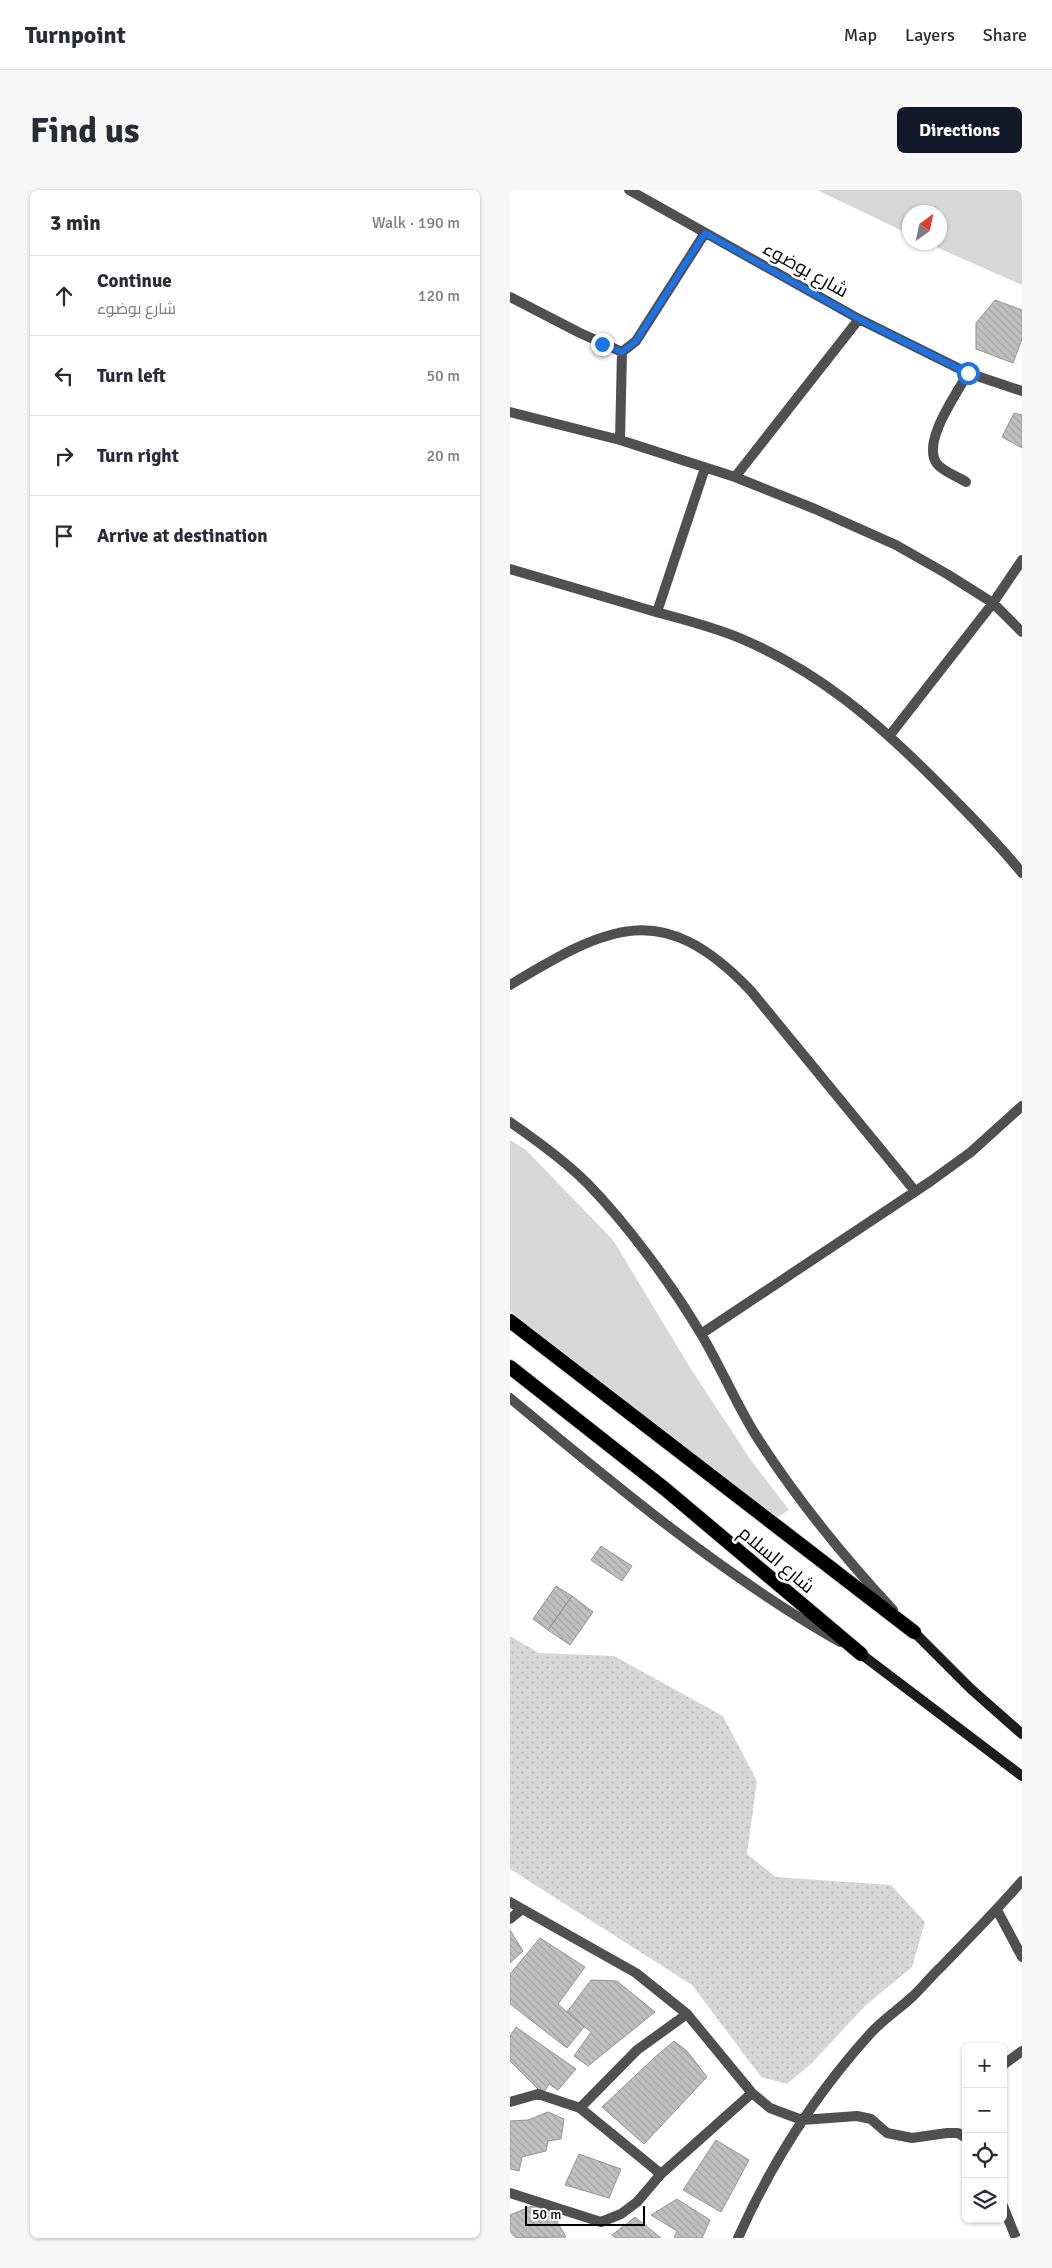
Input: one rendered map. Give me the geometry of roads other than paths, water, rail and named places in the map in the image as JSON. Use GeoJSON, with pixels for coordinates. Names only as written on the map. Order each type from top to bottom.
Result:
{"type":"FeatureCollection","features":[{"type":"Feature","properties":{"kind":"highway","name":"شارع السلام"},"geometry":{"type":"LineString","coordinates":[[510,1321],[914,1632]]}},
{"type":"Feature","properties":{"kind":"highway","name":"شارع السلام"},"geometry":{"type":"LineString","coordinates":[[510,1367],[665,1489],[861,1654]]}},
{"type":"Feature","properties":{"kind":"main road"},"geometry":{"type":"LineString","coordinates":[[914,1632],[971,1689],[1022,1734]]}},
{"type":"Feature","properties":{"kind":"main road","name":"شارع السلام"},"geometry":{"type":"LineString","coordinates":[[861,1654],[1022,1776]]}},
{"type":"Feature","properties":{"kind":"street","name":"شارع بوضوء"},"geometry":{"type":"LineString","coordinates":[[629,190],[859,319],[968,373],[1022,391]]}},
{"type":"Feature","properties":{"kind":"street"},"geometry":{"type":"LineString","coordinates":[[622,352],[636,341],[705,233]]}},
{"type":"Feature","properties":{"kind":"street"},"geometry":{"type":"LineString","coordinates":[[510,297],[602,344],[622,352]]}},
{"type":"Feature","properties":{"kind":"street"},"geometry":{"type":"LineString","coordinates":[[735,477],[859,319]]}},
{"type":"Feature","properties":{"kind":"street"},"geometry":{"type":"LineString","coordinates":[[620,440],[622,352]]}},
{"type":"Feature","properties":{"kind":"street"},"geometry":{"type":"LineString","coordinates":[[966,482],[939,466],[932,453],[932,446],[937,431],[968,373]]}},
{"type":"Feature","properties":{"kind":"street"},"geometry":{"type":"LineString","coordinates":[[510,412],[620,440],[735,477],[814,509],[896,545],[993,603],[1022,632]]}},
{"type":"Feature","properties":{"kind":"street"},"geometry":{"type":"LineString","coordinates":[[657,612],[705,468]]}},
{"type":"Feature","properties":{"kind":"street"},"geometry":{"type":"LineString","coordinates":[[890,735],[993,603],[1022,560]]}},
{"type":"Feature","properties":{"kind":"street"},"geometry":{"type":"LineString","coordinates":[[510,569],[700,624],[742,639],[782,658],[842,696],[890,735],[966,811],[1022,874]]}},
{"type":"Feature","properties":{"kind":"street"},"geometry":{"type":"LineString","coordinates":[[510,985],[588,942],[620,932],[652,930],[669,932],[687,941],[721,963],[750,991],[915,1191]]}},
{"type":"Feature","properties":{"kind":"street"},"geometry":{"type":"LineString","coordinates":[[701,1334],[971,1152],[1022,1106]]}},
{"type":"Feature","properties":{"kind":"street"},"geometry":{"type":"LineString","coordinates":[[510,1122],[531,1136],[587,1183],[640,1246],[701,1334],[755,1434],[809,1510],[856,1570],[914,1632]]}},
{"type":"Feature","properties":{"kind":"street"},"geometry":{"type":"LineString","coordinates":[[510,1398],[718,1563],[793,1614],[861,1654]]}},
{"type":"Feature","properties":{"kind":"street"},"geometry":{"type":"LineString","coordinates":[[738,2238],[780,2154],[802,2120],[870,2034],[892,2012],[912,1996],[997,1910],[1022,1881]]}},
{"type":"Feature","properties":{"kind":"street"},"geometry":{"type":"LineString","coordinates":[[510,1902],[521,1910],[636,1973],[687,2014],[752,2093],[770,2108],[802,2120],[857,2116],[871,2119],[887,2133],[912,2138],[947,2133],[958,2133],[962,2136]]}},
{"type":"Feature","properties":{"kind":"street"},"geometry":{"type":"LineString","coordinates":[[510,1919],[521,1910]]}},
{"type":"Feature","properties":{"kind":"street"},"geometry":{"type":"LineString","coordinates":[[997,1910],[1022,1957]]}},
{"type":"Feature","properties":{"kind":"street"},"geometry":{"type":"LineString","coordinates":[[580,2108],[637,2050],[687,2014]]}},
{"type":"Feature","properties":{"kind":"street"},"geometry":{"type":"LineString","coordinates":[[1007,2062],[1022,2051]]}},
{"type":"Feature","properties":{"kind":"street"},"geometry":{"type":"LineString","coordinates":[[510,2193],[601,2222],[621,2214],[638,2202],[661,2174],[752,2093]]}},
{"type":"Feature","properties":{"kind":"street"},"geometry":{"type":"LineString","coordinates":[[510,2102],[538,2094],[580,2108],[661,2174]]}},
{"type":"Feature","properties":{"kind":"street"},"geometry":{"type":"LineString","coordinates":[[1007,2216],[1016,2238]]}}]}
